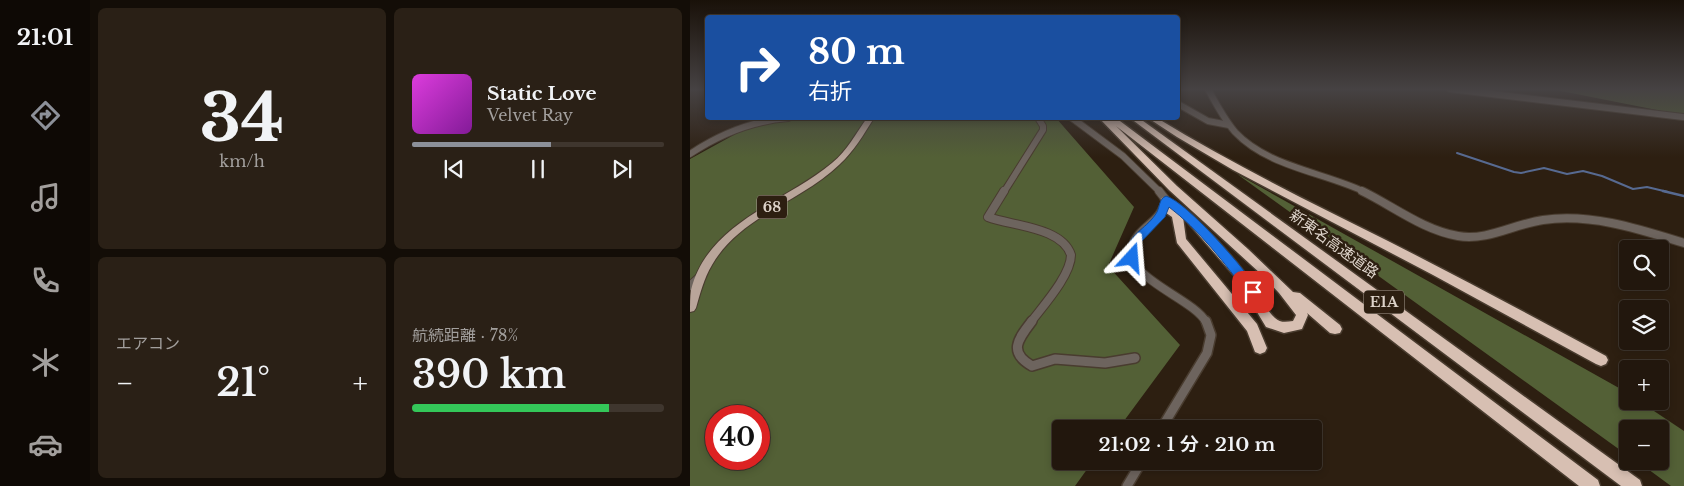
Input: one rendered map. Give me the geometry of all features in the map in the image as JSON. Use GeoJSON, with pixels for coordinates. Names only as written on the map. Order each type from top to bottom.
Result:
{"type":"FeatureCollection","features":[{"type":"Feature","properties":{"kind":"highway"},"geometry":{"type":"LineString","coordinates":[[1105,120],[1174,188],[1263,269],[1335,328]]}},
{"type":"Feature","properties":{"kind":"highway","name":"E1A"},"geometry":{"type":"LineString","coordinates":[[1115,120],[1592,486]]}},
{"type":"Feature","properties":{"kind":"highway","name":"新東名高速道路"},"geometry":{"type":"LineString","coordinates":[[1137,120],[1634,486]]}},
{"type":"Feature","properties":{"kind":"highway"},"geometry":{"type":"LineString","coordinates":[[1155,120],[1262,182],[1504,306],[1601,360]]}},
{"type":"Feature","properties":{"kind":"highway"},"geometry":{"type":"LineString","coordinates":[[1165,204],[1187,215],[1241,276],[1271,322],[1284,328],[1297,325],[1302,315],[1301,310],[1263,269]]}},
{"type":"Feature","properties":{"kind":"highway"},"geometry":{"type":"LineString","coordinates":[[1165,204],[1177,215],[1181,240],[1252,328],[1260,348]]}},
{"type":"Feature","properties":{"kind":"main road","name":"68"},"geometry":{"type":"LineString","coordinates":[[690,308],[700,277],[724,241],[744,224],[836,163],[856,142],[869,120]]}},
{"type":"Feature","properties":{"kind":"street"},"geometry":{"type":"LineString","coordinates":[[1191,112],[1213,124],[1229,125]]}},
{"type":"Feature","properties":{"kind":"street"},"geometry":{"type":"LineString","coordinates":[[1220,112],[1229,125],[1247,142],[1270,156],[1357,189],[1430,227],[1453,234],[1474,237],[1491,235],[1544,219],[1568,219],[1623,226],[1684,243]]}},
{"type":"Feature","properties":{"kind":"street"},"geometry":{"type":"LineString","coordinates":[[1639,112],[1683,117]]}},
{"type":"Feature","properties":{"kind":"street"},"geometry":{"type":"LineString","coordinates":[[690,154],[742,126],[763,120]]}},
{"type":"Feature","properties":{"kind":"street"},"geometry":{"type":"LineString","coordinates":[[1040,120],[1044,126],[1043,130],[988,217],[1050,234],[1061,240],[1068,249],[1072,259],[1066,274],[1019,339],[1016,351],[1019,359],[1032,366],[1055,359],[1105,363],[1135,358]]}},
{"type":"Feature","properties":{"kind":"street"},"geometry":{"type":"LineString","coordinates":[[1075,120],[1124,158],[1152,183],[1165,204],[1161,215],[1134,241],[1130,252],[1132,258],[1141,271],[1199,313],[1208,325],[1211,338],[1206,352],[1166,420]]}},
{"type":"Feature","properties":{"kind":"street"},"geometry":{"type":"LineString","coordinates":[[690,286],[700,277]]}},
{"type":"Feature","properties":{"kind":"street"},"geometry":{"type":"LineString","coordinates":[[1127,486],[1137,470]]}},
{"type":"Feature","properties":{"kind":"green space"},"geometry":{"type":"Polygon","coordinates":[[[1665,112],[1684,112],[1684,118],[1665,112]]]}},
{"type":"Feature","properties":{"kind":"green space"},"geometry":{"type":"Polygon","coordinates":[[[783,120],[1058,120],[1134,207],[1108,266],[1180,345],[1125,420],[1052,420],[1052,470],[1087,470],[1075,486],[690,486],[690,159],[752,125],[783,120]]]}},
{"type":"Feature","properties":{"kind":"green space"},"geometry":{"type":"Polygon","coordinates":[[[1237,174],[1619,388],[1619,410],[1652,410],[1668,420],[1619,420],[1619,449],[1237,174]]]}},
{"type":"Feature","properties":{"kind":"green space"},"geometry":{"type":"Polygon","coordinates":[[[1669,421],[1684,431],[1684,486],[1671,486],[1649,470],[1669,470],[1669,421]]]}},
{"type":"Feature","properties":{"kind":"waterway"},"geometry":{"type":"LineString","coordinates":[[1457,153],[1514,172],[1521,173],[1544,168],[1567,174],[1583,171],[1602,176],[1633,189],[1647,187],[1668,192]]}},
{"type":"Feature","properties":{"kind":"waterway"},"geometry":{"type":"LineString","coordinates":[[1663,191],[1684,196]]}},
{"type":"Feature","properties":{"kind":"route"},"geometry":{"type":"LineString","coordinates":[[1132,258],[1130,252],[1134,241],[1161,215],[1166,200],[1187,215],[1253,292]]}}]}
